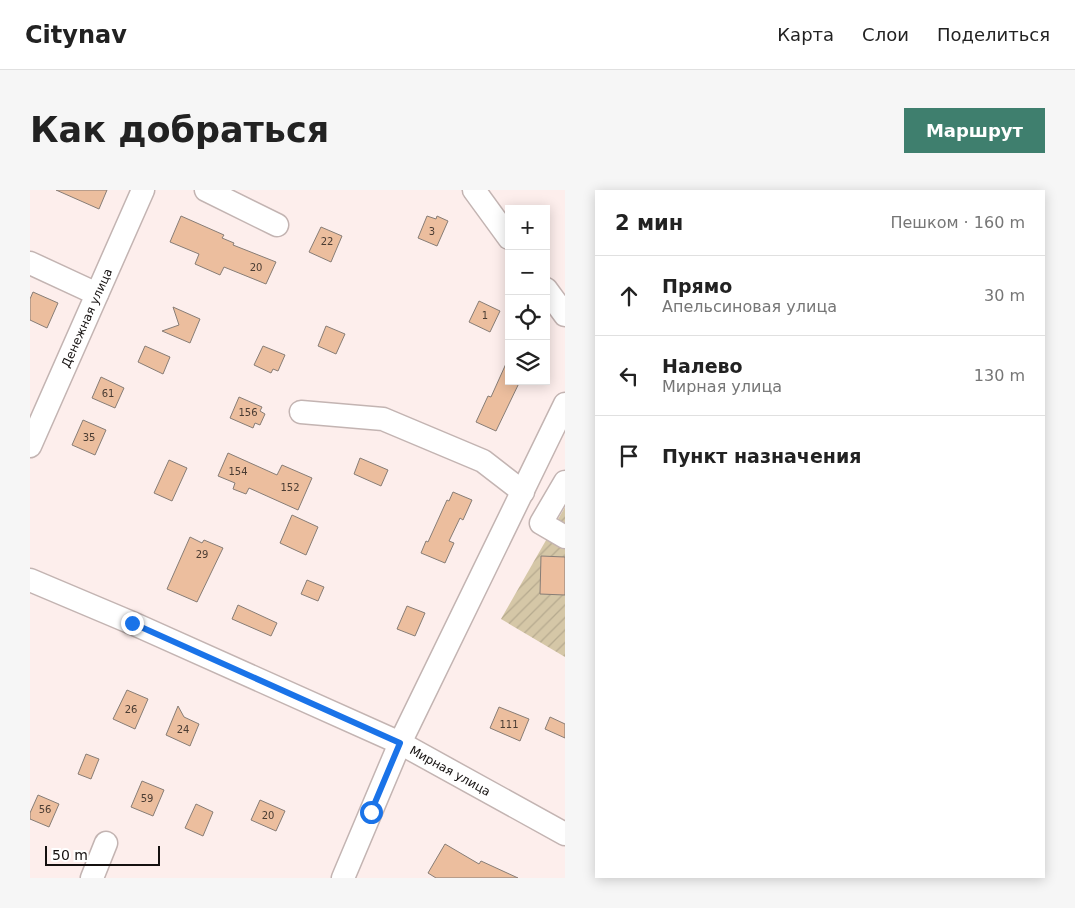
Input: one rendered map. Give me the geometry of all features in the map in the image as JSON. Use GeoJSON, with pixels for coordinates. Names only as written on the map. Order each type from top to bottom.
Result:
{"type":"FeatureCollection","features":[{"type":"Feature","properties":{"kind":"street","name":"Денежная улица"},"geometry":{"type":"LineString","coordinates":[[30,446],[144,190]]}},
{"type":"Feature","properties":{"kind":"street"},"geometry":{"type":"LineString","coordinates":[[206,190],[277,226]]}},
{"type":"Feature","properties":{"kind":"street"},"geometry":{"type":"LineString","coordinates":[[474,190],[505,233]]}},
{"type":"Feature","properties":{"kind":"street"},"geometry":{"type":"LineString","coordinates":[[30,263],[97,294]]}},
{"type":"Feature","properties":{"kind":"street"},"geometry":{"type":"LineString","coordinates":[[550,294],[565,315]]}},
{"type":"Feature","properties":{"kind":"street"},"geometry":{"type":"LineString","coordinates":[[343,878],[400,743],[565,404]]}},
{"type":"Feature","properties":{"kind":"street"},"geometry":{"type":"LineString","coordinates":[[302,412],[383,420],[483,461],[523,492]]}},
{"type":"Feature","properties":{"kind":"street"},"geometry":{"type":"LineString","coordinates":[[565,482],[541,523],[565,538]]}},
{"type":"Feature","properties":{"kind":"street","name":"Мирная улица"},"geometry":{"type":"LineString","coordinates":[[30,580],[132,623],[400,743],[565,834]]}},
{"type":"Feature","properties":{"kind":"street"},"geometry":{"type":"LineString","coordinates":[[92,878],[106,843]]}},
{"type":"Feature","properties":{"kind":"shaded area"},"geometry":{"type":"Polygon","coordinates":[[[565,507],[565,657],[501,619],[565,507]]]}},
{"type":"Feature","properties":{"kind":"building"},"geometry":{"type":"Polygon","coordinates":[[[56,190],[107,190],[99,209],[56,190]]]}},
{"type":"Feature","properties":{"kind":"building"},"geometry":{"type":"Polygon","coordinates":[[[181,216],[224,235],[222,238],[234,243],[233,245],[276,262],[266,284],[224,267],[220,275],[195,264],[199,254],[170,242],[181,216]]]}},
{"type":"Feature","properties":{"kind":"building"},"geometry":{"type":"Polygon","coordinates":[[[427,216],[436,219],[437,216],[448,221],[437,246],[418,238],[427,216]]]}},
{"type":"Feature","properties":{"kind":"building"},"geometry":{"type":"Polygon","coordinates":[[[321,227],[342,236],[331,262],[309,252],[321,227]]]}},
{"type":"Feature","properties":{"kind":"building"},"geometry":{"type":"Polygon","coordinates":[[[33,292],[58,303],[47,328],[30,320],[30,299],[33,292]]]}},
{"type":"Feature","properties":{"kind":"building"},"geometry":{"type":"Polygon","coordinates":[[[479,301],[500,311],[490,332],[469,322],[479,301]]]}},
{"type":"Feature","properties":{"kind":"building"},"geometry":{"type":"Polygon","coordinates":[[[173,307],[200,319],[190,343],[162,331],[179,325],[173,307]]]}},
{"type":"Feature","properties":{"kind":"building"},"geometry":{"type":"Polygon","coordinates":[[[326,326],[345,334],[336,354],[318,346],[326,326]]]}},
{"type":"Feature","properties":{"kind":"building"},"geometry":{"type":"Polygon","coordinates":[[[145,346],[170,357],[163,374],[138,362],[145,346]]]}},
{"type":"Feature","properties":{"kind":"building"},"geometry":{"type":"Polygon","coordinates":[[[263,346],[285,355],[278,371],[273,369],[271,373],[254,365],[263,346]]]}},
{"type":"Feature","properties":{"kind":"building"},"geometry":{"type":"Polygon","coordinates":[[[505,366],[505,385],[518,385],[496,431],[476,422],[488,396],[491,397],[505,366]]]}},
{"type":"Feature","properties":{"kind":"building"},"geometry":{"type":"Polygon","coordinates":[[[101,377],[124,388],[115,408],[92,398],[101,377]]]}},
{"type":"Feature","properties":{"kind":"building"},"geometry":{"type":"Polygon","coordinates":[[[239,397],[262,407],[260,411],[265,414],[260,425],[255,423],[253,428],[230,418],[239,397]]]}},
{"type":"Feature","properties":{"kind":"building"},"geometry":{"type":"Polygon","coordinates":[[[83,420],[106,430],[95,455],[72,445],[83,420]]]}},
{"type":"Feature","properties":{"kind":"building"},"geometry":{"type":"Polygon","coordinates":[[[228,453],[277,475],[282,465],[312,478],[298,510],[249,488],[246,494],[233,489],[235,483],[218,476],[228,453]]]}},
{"type":"Feature","properties":{"kind":"building"},"geometry":{"type":"Polygon","coordinates":[[[360,458],[388,470],[381,486],[354,474],[360,458]]]}},
{"type":"Feature","properties":{"kind":"building"},"geometry":{"type":"Polygon","coordinates":[[[169,460],[187,468],[172,501],[154,493],[169,460]]]}},
{"type":"Feature","properties":{"kind":"building"},"geometry":{"type":"Polygon","coordinates":[[[453,492],[472,500],[463,520],[460,518],[449,541],[454,543],[445,563],[421,553],[447,500],[449,501],[453,492]]]}},
{"type":"Feature","properties":{"kind":"building"},"geometry":{"type":"Polygon","coordinates":[[[292,515],[318,527],[306,555],[280,543],[292,515]]]}},
{"type":"Feature","properties":{"kind":"building"},"geometry":{"type":"Polygon","coordinates":[[[190,537],[202,543],[204,540],[223,548],[197,602],[167,589],[190,537]]]}},
{"type":"Feature","properties":{"kind":"building"},"geometry":{"type":"Polygon","coordinates":[[[541,556],[565,557],[565,595],[540,594],[541,556]]]}},
{"type":"Feature","properties":{"kind":"building"},"geometry":{"type":"Polygon","coordinates":[[[307,580],[324,587],[318,601],[301,594],[307,580]]]}},
{"type":"Feature","properties":{"kind":"building"},"geometry":{"type":"Polygon","coordinates":[[[238,605],[277,623],[271,636],[232,619],[238,605]]]}},
{"type":"Feature","properties":{"kind":"building"},"geometry":{"type":"Polygon","coordinates":[[[407,606],[425,613],[415,636],[397,629],[407,606]]]}},
{"type":"Feature","properties":{"kind":"building"},"geometry":{"type":"Polygon","coordinates":[[[127,690],[148,699],[135,729],[113,719],[127,690]]]}},
{"type":"Feature","properties":{"kind":"building"},"geometry":{"type":"Polygon","coordinates":[[[178,706],[184,717],[199,724],[190,746],[166,735],[178,706]]]}},
{"type":"Feature","properties":{"kind":"building"},"geometry":{"type":"Polygon","coordinates":[[[499,707],[529,719],[520,741],[490,728],[499,707]]]}},
{"type":"Feature","properties":{"kind":"building"},"geometry":{"type":"Polygon","coordinates":[[[550,717],[565,724],[565,738],[545,729],[550,717]]]}},
{"type":"Feature","properties":{"kind":"building"},"geometry":{"type":"Polygon","coordinates":[[[86,754],[99,759],[91,779],[78,774],[86,754]]]}},
{"type":"Feature","properties":{"kind":"building"},"geometry":{"type":"Polygon","coordinates":[[[142,781],[164,790],[153,816],[131,807],[142,781]]]}},
{"type":"Feature","properties":{"kind":"building"},"geometry":{"type":"Polygon","coordinates":[[[38,795],[59,804],[49,827],[30,819],[30,813],[38,795]]]}},
{"type":"Feature","properties":{"kind":"building"},"geometry":{"type":"Polygon","coordinates":[[[260,800],[285,811],[276,831],[251,820],[260,800]]]}},
{"type":"Feature","properties":{"kind":"building"},"geometry":{"type":"Polygon","coordinates":[[[196,804],[213,812],[203,836],[185,828],[196,804]]]}},
{"type":"Feature","properties":{"kind":"building"},"geometry":{"type":"Polygon","coordinates":[[[445,844],[479,864],[481,861],[518,878],[436,878],[428,873],[445,844]]]}},
{"type":"Feature","properties":{"kind":"route"},"geometry":{"type":"LineString","coordinates":[[132,623],[400,743],[371,812]]}}]}
